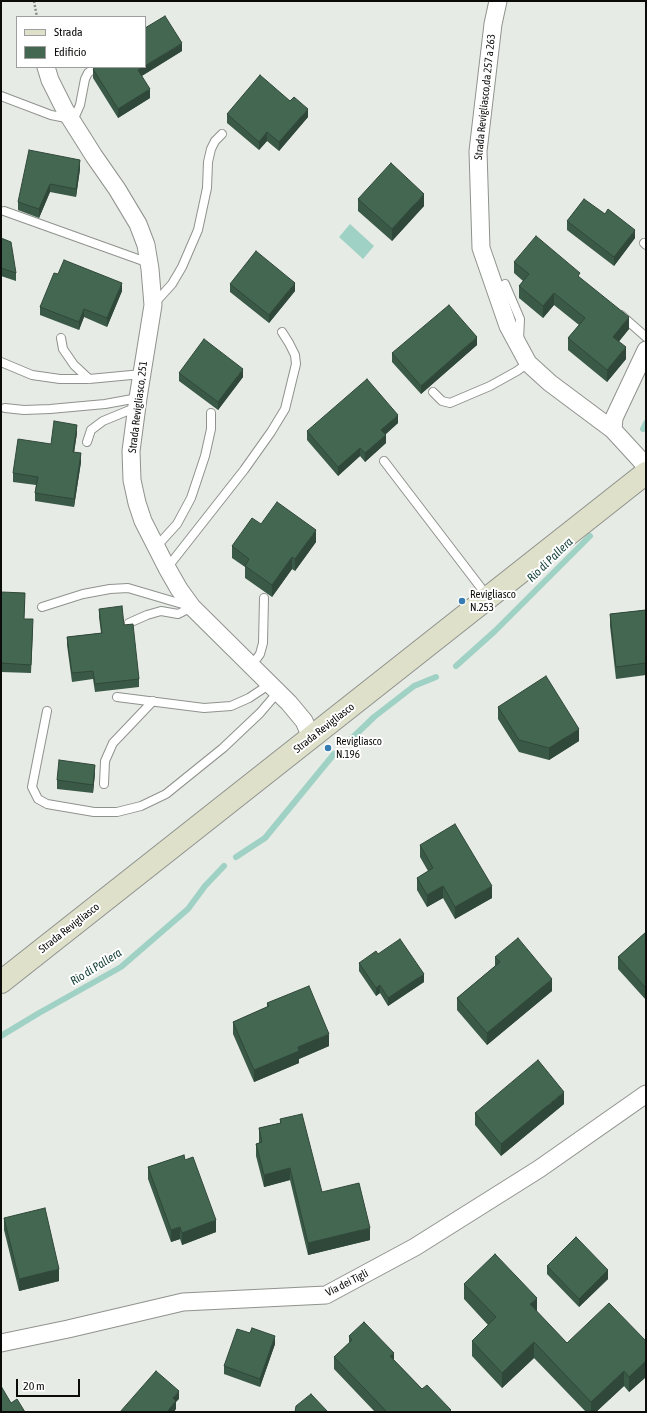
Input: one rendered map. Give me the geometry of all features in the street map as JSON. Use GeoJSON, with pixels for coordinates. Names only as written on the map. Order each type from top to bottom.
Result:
{"type":"FeatureCollection","features":[{"type":"Feature","properties":{"kind":"street","name":"Strada Revigliasco,da 257 a 263"},"geometry":{"type":"LineString","coordinates":[[498,1],[493,24],[478,151],[481,248],[508,326],[528,363],[550,383],[613,430],[646,466]]}},
{"type":"Feature","properties":{"kind":"street","name":"Strada Revigliasco, 251"},"geometry":{"type":"LineString","coordinates":[[46,68],[50,80],[71,119],[138,224],[146,245],[153,305],[131,452],[132,480],[143,521],[166,568],[192,607],[252,665],[304,720],[312,737]]}},
{"type":"Feature","properties":{"kind":"street"},"geometry":{"type":"LineString","coordinates":[[613,430],[614,418],[646,350]]}},
{"type":"Feature","properties":{"kind":"street","name":"Strada Revigliasco"},"geometry":{"type":"LineString","coordinates":[[1,982],[646,473]]}},
{"type":"Feature","properties":{"kind":"street","name":"Via dei Tigli"},"geometry":{"type":"LineString","coordinates":[[1,1343],[183,1302],[326,1295],[415,1247],[532,1173],[646,1094]]}},
{"type":"Feature","properties":{"kind":"lane"},"geometry":{"type":"LineString","coordinates":[[1,96],[51,115],[71,119],[76,114],[80,105],[85,79],[95,68]]}},
{"type":"Feature","properties":{"kind":"lane"},"geometry":{"type":"LineString","coordinates":[[153,305],[172,284],[182,267],[198,230],[207,188],[208,162],[211,149],[222,134]]}},
{"type":"Feature","properties":{"kind":"lane"},"geometry":{"type":"LineString","coordinates":[[4,211],[149,264]]}},
{"type":"Feature","properties":{"kind":"lane"},"geometry":{"type":"LineString","coordinates":[[505,284],[520,319],[518,344]]}},
{"type":"Feature","properties":{"kind":"lane"},"geometry":{"type":"LineString","coordinates":[[618,312],[646,337]]}},
{"type":"Feature","properties":{"kind":"lane"},"geometry":{"type":"LineString","coordinates":[[166,568],[244,470],[271,432],[285,409],[296,364],[292,349],[282,332]]}},
{"type":"Feature","properties":{"kind":"lane"},"geometry":{"type":"LineString","coordinates":[[61,338],[63,349],[74,365],[89,379]]}},
{"type":"Feature","properties":{"kind":"lane"},"geometry":{"type":"LineString","coordinates":[[1,362],[32,375],[60,379],[89,379],[142,374]]}},
{"type":"Feature","properties":{"kind":"lane"},"geometry":{"type":"LineString","coordinates":[[433,392],[442,402],[450,403],[490,386],[528,363]]}},
{"type":"Feature","properties":{"kind":"lane"},"geometry":{"type":"LineString","coordinates":[[5,408],[24,410],[138,403]]}},
{"type":"Feature","properties":{"kind":"lane"},"geometry":{"type":"LineString","coordinates":[[87,442],[91,430],[103,421],[138,403]]}},
{"type":"Feature","properties":{"kind":"lane"},"geometry":{"type":"LineString","coordinates":[[156,547],[177,524],[191,498],[205,456],[211,429],[212,413]]}},
{"type":"Feature","properties":{"kind":"lane"},"geometry":{"type":"LineString","coordinates":[[384,461],[488,598]]}},
{"type":"Feature","properties":{"kind":"lane"},"geometry":{"type":"LineString","coordinates":[[42,607],[83,594],[110,588],[128,588],[192,607]]}},
{"type":"Feature","properties":{"kind":"lane"},"geometry":{"type":"LineString","coordinates":[[252,665],[260,654],[263,644],[264,598]]}},
{"type":"Feature","properties":{"kind":"lane"},"geometry":{"type":"LineString","coordinates":[[129,623],[154,613],[161,612],[178,614],[192,607]]}},
{"type":"Feature","properties":{"kind":"lane"},"geometry":{"type":"LineString","coordinates":[[117,696],[204,708],[231,706],[274,688]]}},
{"type":"Feature","properties":{"kind":"lane"},"geometry":{"type":"LineString","coordinates":[[47,711],[32,787],[38,799],[47,804],[94,812],[117,812],[140,806],[166,794],[223,748],[260,713],[274,688]]}},
{"type":"Feature","properties":{"kind":"lane"},"geometry":{"type":"LineString","coordinates":[[104,784],[105,761],[114,743],[153,702]]}},
{"type":"Feature","properties":{"kind":"path"},"geometry":{"type":"LineString","coordinates":[[34,1],[37,16]]}},
{"type":"Feature","properties":{"kind":"water"},"geometry":{"type":"Polygon","coordinates":[[[350,224],[374,246],[363,259],[339,237],[350,224]]]}},
{"type":"Feature","properties":{"kind":"building"},"geometry":{"type":"Polygon","coordinates":[[[165,16],[182,43],[146,65],[146,27],[165,16]]]}},
{"type":"Feature","properties":{"kind":"building"},"geometry":{"type":"Polygon","coordinates":[[[141,68],[138,70],[150,89],[118,109],[93,69],[141,68]]]}},
{"type":"Feature","properties":{"kind":"building"},"geometry":{"type":"Polygon","coordinates":[[[260,75],[290,101],[294,97],[308,109],[279,142],[267,132],[259,142],[227,114],[260,75]]]}},
{"type":"Feature","properties":{"kind":"building"},"geometry":{"type":"Polygon","coordinates":[[[29,150],[80,160],[76,189],[50,184],[39,209],[18,202],[29,150]]]}},
{"type":"Feature","properties":{"kind":"building"},"geometry":{"type":"Polygon","coordinates":[[[391,163],[424,194],[392,229],[358,199],[391,163]]]}},
{"type":"Feature","properties":{"kind":"building"},"geometry":{"type":"Polygon","coordinates":[[[584,199],[605,214],[608,209],[635,230],[614,257],[567,221],[584,199]]]}},
{"type":"Feature","properties":{"kind":"building"},"geometry":{"type":"Polygon","coordinates":[[[536,236],[580,273],[578,276],[629,317],[613,337],[626,347],[607,370],[568,338],[585,318],[554,293],[543,306],[519,286],[529,274],[514,262],[536,236]]]}},
{"type":"Feature","properties":{"kind":"building"},"geometry":{"type":"Polygon","coordinates":[[[1,238],[11,242],[16,273],[1,268],[1,238]]]}},
{"type":"Feature","properties":{"kind":"building"},"geometry":{"type":"Polygon","coordinates":[[[256,251],[295,283],[269,315],[230,284],[256,251]]]}},
{"type":"Feature","properties":{"kind":"building"},"geometry":{"type":"Polygon","coordinates":[[[64,260],[122,283],[107,318],[84,309],[79,322],[40,307],[54,273],[58,274],[64,260]]]}},
{"type":"Feature","properties":{"kind":"building"},"geometry":{"type":"Polygon","coordinates":[[[449,305],[477,337],[421,386],[392,353],[449,305]]]}},
{"type":"Feature","properties":{"kind":"building"},"geometry":{"type":"Polygon","coordinates":[[[204,339],[243,369],[218,402],[179,373],[204,339]]]}},
{"type":"Feature","properties":{"kind":"building"},"geometry":{"type":"Polygon","coordinates":[[[367,379],[398,415],[381,430],[386,435],[365,453],[360,448],[338,467],[307,431],[367,379]]]}},
{"type":"Feature","properties":{"kind":"building"},"geometry":{"type":"Polygon","coordinates":[[[54,421],[77,425],[73,452],[81,453],[74,499],[35,493],[38,477],[13,473],[18,439],[51,444],[54,421]]]}},
{"type":"Feature","properties":{"kind":"building"},"geometry":{"type":"Polygon","coordinates":[[[277,502],[316,530],[295,559],[292,557],[272,585],[245,566],[249,559],[232,546],[252,518],[261,524],[277,502]]]}},
{"type":"Feature","properties":{"kind":"building"},"geometry":{"type":"Polygon","coordinates":[[[1,592],[25,593],[24,619],[33,619],[31,665],[1,663],[1,592]]]}},
{"type":"Feature","properties":{"kind":"building"},"geometry":{"type":"Polygon","coordinates":[[[122,606],[124,625],[133,624],[139,679],[95,684],[93,671],[72,673],[67,637],[102,633],[99,609],[122,606]]]}},
{"type":"Feature","properties":{"kind":"building"},"geometry":{"type":"Polygon","coordinates":[[[646,610],[646,663],[616,667],[610,614],[646,610]]]}},
{"type":"Feature","properties":{"kind":"building"},"geometry":{"type":"Polygon","coordinates":[[[546,676],[579,729],[549,748],[519,740],[498,707],[546,676]]]}},
{"type":"Feature","properties":{"kind":"building"},"geometry":{"type":"Polygon","coordinates":[[[59,760],[95,765],[93,785],[57,780],[59,760]]]}},
{"type":"Feature","properties":{"kind":"building"},"geometry":{"type":"Polygon","coordinates":[[[455,824],[492,886],[455,907],[443,886],[427,895],[417,878],[433,868],[420,845],[455,824]]]}},
{"type":"Feature","properties":{"kind":"building"},"geometry":{"type":"Polygon","coordinates":[[[646,932],[646,988],[618,957],[646,932]]]}},
{"type":"Feature","properties":{"kind":"building"},"geometry":{"type":"Polygon","coordinates":[[[518,938],[552,979],[487,1033],[457,998],[500,962],[495,957],[518,938]]]}},
{"type":"Feature","properties":{"kind":"building"},"geometry":{"type":"Polygon","coordinates":[[[400,939],[424,974],[388,998],[380,985],[376,988],[359,963],[376,951],[378,954],[400,939]]]}},
{"type":"Feature","properties":{"kind":"building"},"geometry":{"type":"Polygon","coordinates":[[[309,986],[329,1034],[298,1047],[299,1051],[254,1070],[233,1022],[269,1006],[267,1003],[309,986]]]}},
{"type":"Feature","properties":{"kind":"building"},"geometry":{"type":"Polygon","coordinates":[[[538,1060],[564,1092],[501,1144],[475,1113],[538,1060]]]}},
{"type":"Feature","properties":{"kind":"building"},"geometry":{"type":"Polygon","coordinates":[[[302,1114],[322,1192],[359,1183],[370,1228],[308,1243],[290,1168],[264,1175],[256,1144],[262,1142],[259,1128],[281,1123],[280,1119],[302,1114]]]}},
{"type":"Feature","properties":{"kind":"building"},"geometry":{"type":"Polygon","coordinates":[[[184,1155],[185,1160],[193,1157],[216,1220],[182,1233],[180,1227],[171,1230],[148,1167],[184,1155]]]}},
{"type":"Feature","properties":{"kind":"building"},"geometry":{"type":"Polygon","coordinates":[[[45,1208],[59,1269],[19,1279],[4,1218],[45,1208]]]}},
{"type":"Feature","properties":{"kind":"building"},"geometry":{"type":"Polygon","coordinates":[[[576,1237],[608,1270],[579,1299],[547,1266],[576,1237]]]}},
{"type":"Feature","properties":{"kind":"building"},"geometry":{"type":"Polygon","coordinates":[[[495,1254],[537,1298],[530,1304],[567,1343],[609,1303],[646,1341],[646,1361],[629,1377],[624,1371],[591,1402],[534,1342],[502,1373],[472,1341],[496,1317],[464,1284],[495,1254]]]}},
{"type":"Feature","properties":{"kind":"building"},"geometry":{"type":"Polygon","coordinates":[[[364,1322],[394,1353],[390,1356],[422,1389],[427,1385],[451,1410],[449,1412],[387,1412],[334,1357],[352,1340],[349,1336],[364,1322]]]}},
{"type":"Feature","properties":{"kind":"building"},"geometry":{"type":"Polygon","coordinates":[[[252,1328],[275,1336],[260,1379],[224,1366],[237,1329],[250,1333],[252,1328]]]}},
{"type":"Feature","properties":{"kind":"building"},"geometry":{"type":"Polygon","coordinates":[[[156,1371],[179,1391],[173,1398],[176,1401],[167,1412],[120,1412],[156,1371]]]}},
{"type":"Feature","properties":{"kind":"building"},"geometry":{"type":"Polygon","coordinates":[[[1,1386],[11,1403],[17,1399],[25,1412],[1,1412],[1,1386]]]}},
{"type":"Feature","properties":{"kind":"building"},"geometry":{"type":"Polygon","coordinates":[[[311,1394],[328,1412],[295,1412],[296,1406],[311,1394]]]}},
{"type":"Feature","properties":{"kind":"waterway","name":"Rio di Pallera"},"geometry":{"type":"LineString","coordinates":[[643,429],[646,423]]}},
{"type":"Feature","properties":{"kind":"waterway","name":"Rio di Pallera"},"geometry":{"type":"LineString","coordinates":[[456,666],[495,631],[590,536]]}},
{"type":"Feature","properties":{"kind":"waterway","name":"Rio di Pallera"},"geometry":{"type":"LineString","coordinates":[[349,741],[374,717],[414,686],[436,677]]}},
{"type":"Feature","properties":{"kind":"waterway","name":"Rio di Pallera"},"geometry":{"type":"LineString","coordinates":[[236,857],[265,838],[334,754]]}},
{"type":"Feature","properties":{"kind":"waterway","name":"Rio di Pallera"},"geometry":{"type":"LineString","coordinates":[[1,1036],[121,967],[188,909],[205,886],[224,866]]}},
{"type":"Feature","properties":{"kind":"place","name":"Revigliasco N.253"},"geometry":{"type":"Point","coordinates":[462,601]}},
{"type":"Feature","properties":{"kind":"place","name":"Revigliasco N.196"},"geometry":{"type":"Point","coordinates":[328,748]}}]}
